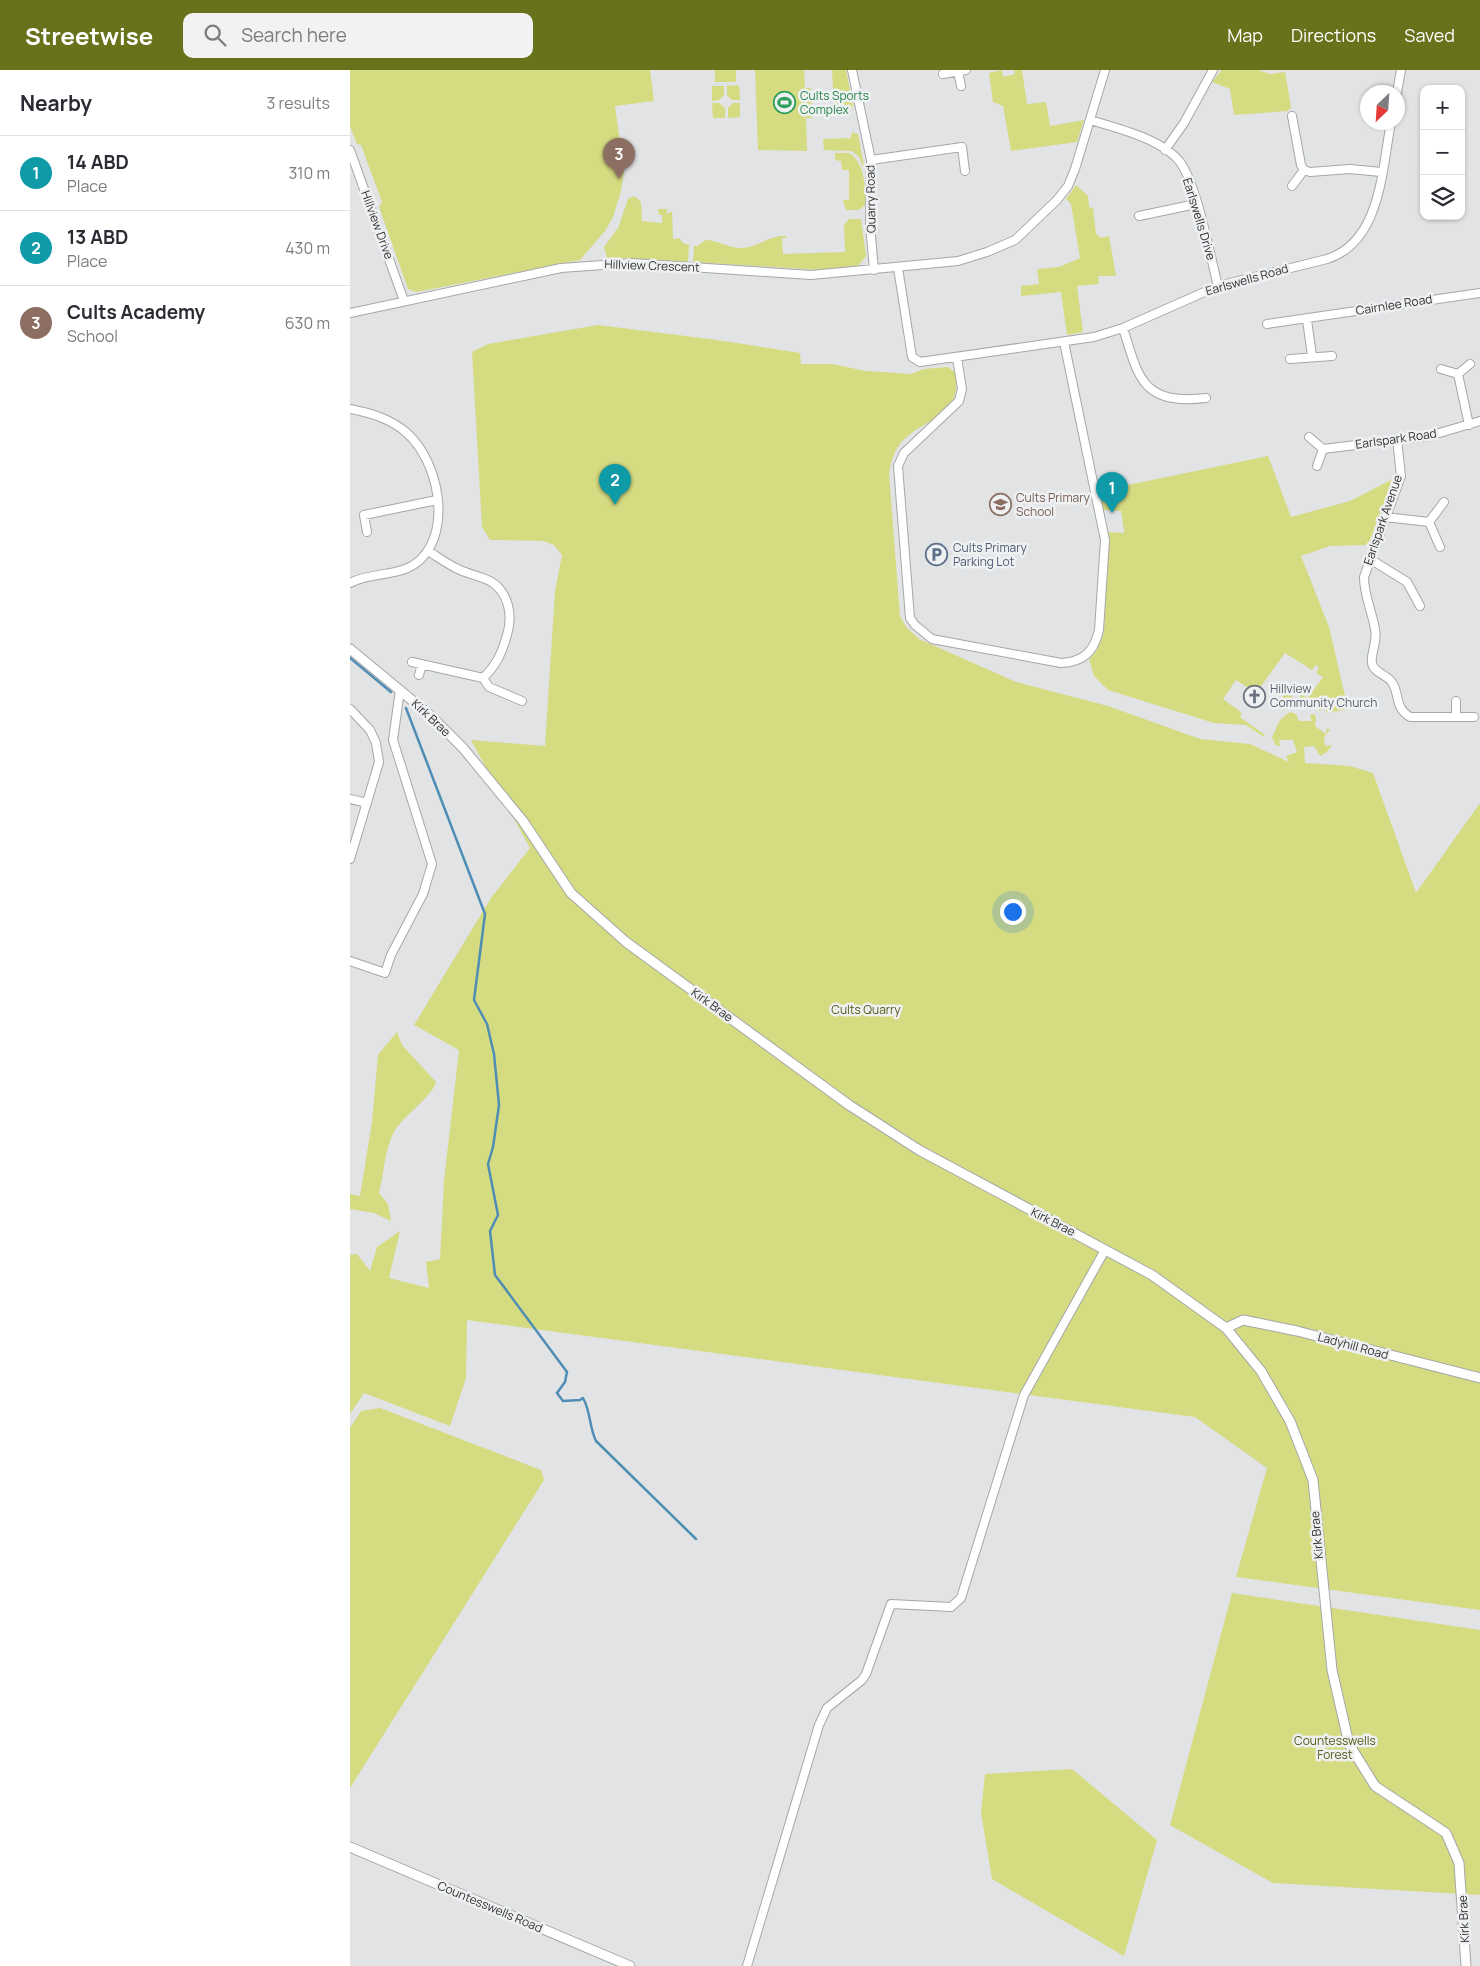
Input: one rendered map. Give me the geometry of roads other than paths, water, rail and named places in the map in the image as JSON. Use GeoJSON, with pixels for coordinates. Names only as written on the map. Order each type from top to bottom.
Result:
{"type":"FeatureCollection","features":[{"type":"Feature","properties":{"kind":"street","name":"Quarry Road"},"geometry":{"type":"LineString","coordinates":[[852,70],[871,160],[870,225],[874,270]]}},
{"type":"Feature","properties":{"kind":"street","name":"Hillview Crescent"},"geometry":{"type":"LineString","coordinates":[[350,313],[561,268],[594,264],[631,264],[811,275],[898,268],[958,260],[987,252],[1015,240],[1057,200],[1068,186],[1075,169],[1105,70]]}},
{"type":"Feature","properties":{"kind":"street"},"geometry":{"type":"LineString","coordinates":[[1165,150],[1184,123],[1213,70]]}},
{"type":"Feature","properties":{"kind":"street"},"geometry":{"type":"LineString","coordinates":[[1398,85],[1401,70]]}},
{"type":"Feature","properties":{"kind":"street"},"geometry":{"type":"LineString","coordinates":[[943,74],[962,71],[961,86]]}},
{"type":"Feature","properties":{"kind":"street"},"geometry":{"type":"LineString","coordinates":[[1292,116],[1301,165],[1304,170],[1310,172],[1350,169],[1381,172]]}},
{"type":"Feature","properties":{"kind":"street","name":"Earlswells Drive"},"geometry":{"type":"LineString","coordinates":[[1090,120],[1142,137],[1165,150],[1180,162],[1192,185],[1218,286]]}},
{"type":"Feature","properties":{"kind":"street","name":"Earlswells Road"},"geometry":{"type":"LineString","coordinates":[[898,268],[912,357],[920,362],[1094,337],[1123,328],[1218,286],[1327,259],[1349,248],[1370,219],[1389,130]]}},
{"type":"Feature","properties":{"kind":"street"},"geometry":{"type":"LineString","coordinates":[[871,160],[962,146],[965,171]]}},
{"type":"Feature","properties":{"kind":"street","name":"Hillview Drive"},"geometry":{"type":"LineString","coordinates":[[350,150],[404,301]]}},
{"type":"Feature","properties":{"kind":"street"},"geometry":{"type":"LineString","coordinates":[[1292,186],[1304,170]]}},
{"type":"Feature","properties":{"kind":"street"},"geometry":{"type":"LineString","coordinates":[[1138,216],[1196,204]]}},
{"type":"Feature","properties":{"kind":"street","name":"Cairnlee Road"},"geometry":{"type":"LineString","coordinates":[[1267,324],[1307,320],[1425,299],[1480,293]]}},
{"type":"Feature","properties":{"kind":"street"},"geometry":{"type":"LineString","coordinates":[[1307,320],[1312,356]]}},
{"type":"Feature","properties":{"kind":"street"},"geometry":{"type":"LineString","coordinates":[[1123,328],[1134,366],[1145,384],[1162,396],[1171,399],[1206,398]]}},
{"type":"Feature","properties":{"kind":"street"},"geometry":{"type":"LineString","coordinates":[[957,358],[962,389],[959,401],[904,454],[898,466],[910,618],[915,626],[932,639],[1061,663],[1071,662],[1082,660],[1096,643],[1099,630],[1105,540],[1064,342]]}},
{"type":"Feature","properties":{"kind":"street"},"geometry":{"type":"LineString","coordinates":[[1290,359],[1332,356]]}},
{"type":"Feature","properties":{"kind":"street"},"geometry":{"type":"LineString","coordinates":[[1458,374],[1470,364]]}},
{"type":"Feature","properties":{"kind":"street"},"geometry":{"type":"LineString","coordinates":[[1441,369],[1458,374]]}},
{"type":"Feature","properties":{"kind":"street"},"geometry":{"type":"LineString","coordinates":[[1458,374],[1469,425]]}},
{"type":"Feature","properties":{"kind":"street"},"geometry":{"type":"LineString","coordinates":[[350,408],[381,417],[408,433],[422,451],[432,474],[439,526],[428,551],[420,560],[406,568],[350,583]]}},
{"type":"Feature","properties":{"kind":"street","name":"Earlspark Road"},"geometry":{"type":"LineString","coordinates":[[1323,449],[1433,436],[1480,421]]}},
{"type":"Feature","properties":{"kind":"street"},"geometry":{"type":"LineString","coordinates":[[1309,437],[1323,449],[1317,466]]}},
{"type":"Feature","properties":{"kind":"street","name":"Earlspark Avenue"},"geometry":{"type":"LineString","coordinates":[[1397,440],[1400,476],[1364,577],[1364,588],[1376,630],[1376,645],[1372,662],[1374,669],[1392,682],[1398,705],[1402,712],[1410,716],[1474,717]]}},
{"type":"Feature","properties":{"kind":"street"},"geometry":{"type":"LineString","coordinates":[[367,532],[364,515],[437,500]]}},
{"type":"Feature","properties":{"kind":"street"},"geometry":{"type":"LineString","coordinates":[[1429,522],[1444,502]]}},
{"type":"Feature","properties":{"kind":"street"},"geometry":{"type":"LineString","coordinates":[[1385,517],[1429,522]]}},
{"type":"Feature","properties":{"kind":"street"},"geometry":{"type":"LineString","coordinates":[[1429,522],[1440,547]]}},
{"type":"Feature","properties":{"kind":"street"},"geometry":{"type":"LineString","coordinates":[[428,551],[459,570],[490,581],[500,589],[506,599],[510,611],[509,629],[494,668],[483,678]]}},
{"type":"Feature","properties":{"kind":"street"},"geometry":{"type":"LineString","coordinates":[[1370,559],[1407,582],[1420,606]]}},
{"type":"Feature","properties":{"kind":"street","name":"Kirk Brae"},"geometry":{"type":"LineString","coordinates":[[350,649],[400,690],[463,748],[523,820],[571,893],[626,942],[849,1105],[918,1150],[1152,1275],[1226,1328],[1261,1371],[1290,1421],[1312,1480],[1325,1620],[1332,1670],[1349,1744],[1375,1786],[1446,1833],[1459,1863],[1466,1966]]}},
{"type":"Feature","properties":{"kind":"street"},"geometry":{"type":"LineString","coordinates":[[412,662],[483,678],[489,687],[522,701]]}},
{"type":"Feature","properties":{"kind":"street"},"geometry":{"type":"LineString","coordinates":[[418,675],[422,664]]}},
{"type":"Feature","properties":{"kind":"street"},"geometry":{"type":"LineString","coordinates":[[350,961],[385,973],[390,955],[423,894],[432,864],[392,740],[400,690]]}},
{"type":"Feature","properties":{"kind":"street"},"geometry":{"type":"LineString","coordinates":[[1456,701],[1456,717]]}},
{"type":"Feature","properties":{"kind":"street"},"geometry":{"type":"LineString","coordinates":[[350,709],[370,730],[376,743],[380,762],[350,858]]}},
{"type":"Feature","properties":{"kind":"street"},"geometry":{"type":"LineString","coordinates":[[350,800],[367,803]]}},
{"type":"Feature","properties":{"kind":"street"},"geometry":{"type":"LineString","coordinates":[[747,1966],[823,1713],[862,1680],[891,1604],[951,1607],[961,1598],[1024,1395],[1105,1250]]}},
{"type":"Feature","properties":{"kind":"street","name":"Ladyhill Road"},"geometry":{"type":"LineString","coordinates":[[1226,1328],[1243,1320],[1297,1331],[1480,1378]]}},
{"type":"Feature","properties":{"kind":"street","name":"Countesswells Road"},"geometry":{"type":"LineString","coordinates":[[350,1847],[630,1966]]}},
{"type":"Feature","properties":{"kind":"waterway"},"geometry":{"type":"LineString","coordinates":[[350,658],[391,692]]}},
{"type":"Feature","properties":{"kind":"waterway"},"geometry":{"type":"LineString","coordinates":[[406,708],[485,914],[474,1000],[487,1024],[494,1054],[499,1105],[493,1147],[488,1164],[498,1215],[490,1231],[495,1275],[567,1372],[565,1382],[557,1393],[563,1401],[580,1400],[583,1398],[596,1441],[696,1539]]}},
{"type":"Feature","properties":{"kind":"place","name":"Cults Sports Complex"},"geometry":{"type":"Point","coordinates":[784,103]}},
{"type":"Feature","properties":{"kind":"place","name":"Cults Academy"},"geometry":{"type":"Point","coordinates":[619,179]}},
{"type":"Feature","properties":{"kind":"place","name":"13 ABD"},"geometry":{"type":"Point","coordinates":[615,505]}},
{"type":"Feature","properties":{"kind":"place","name":"Cults Primary School"},"geometry":{"type":"Point","coordinates":[1000,505]}},
{"type":"Feature","properties":{"kind":"place","name":"14 ABD"},"geometry":{"type":"Point","coordinates":[1112,513]}},
{"type":"Feature","properties":{"kind":"place","name":"Cults Primary Parking Lot"},"geometry":{"type":"Point","coordinates":[937,555]}},
{"type":"Feature","properties":{"kind":"place","name":"Hillview Community Church"},"geometry":{"type":"Point","coordinates":[1254,696]}},
{"type":"Feature","properties":{"kind":"park label","name":"Cults Quarry"},"geometry":{"type":"Point","coordinates":[866,1010]}},
{"type":"Feature","properties":{"kind":"park label","name":"Countesswells Forest"},"geometry":{"type":"Point","coordinates":[1335,1748]}}]}
